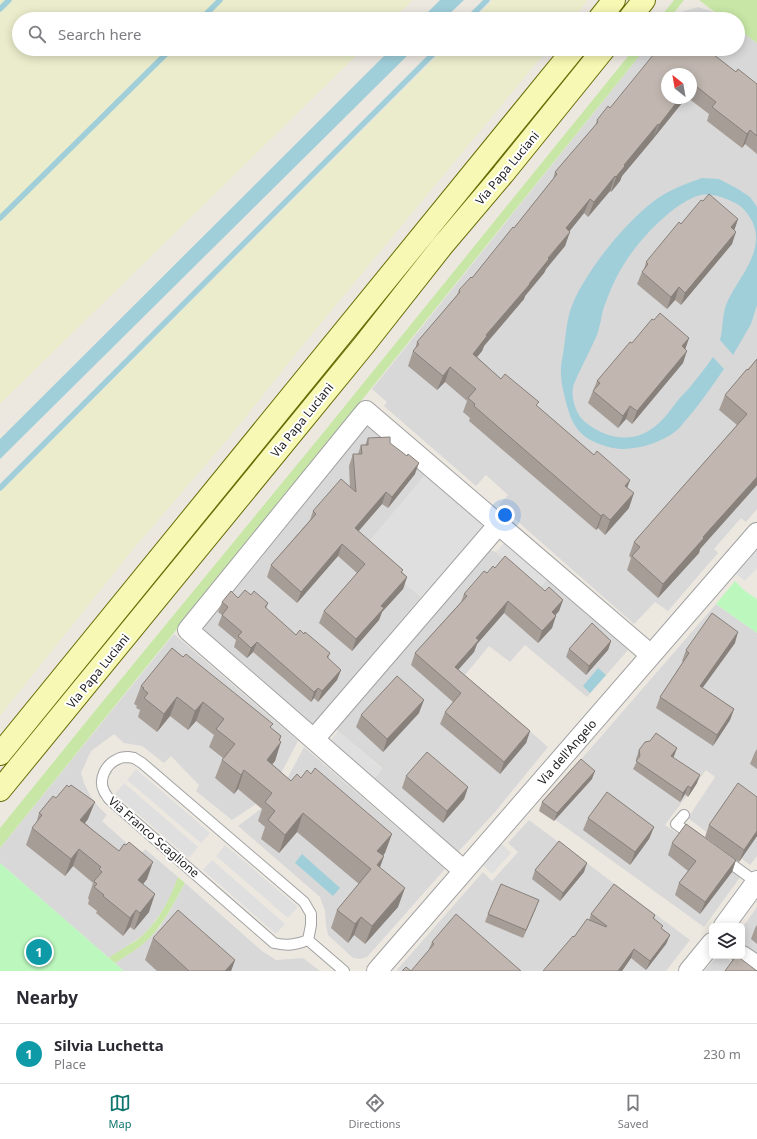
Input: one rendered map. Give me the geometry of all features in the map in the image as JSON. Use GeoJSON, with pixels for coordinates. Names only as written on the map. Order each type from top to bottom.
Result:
{"type":"FeatureCollection","features":[{"type":"Feature","properties":{"kind":"main road"},"geometry":{"type":"LineString","coordinates":[[605,12],[614,0]]}},
{"type":"Feature","properties":{"kind":"main road"},"geometry":{"type":"LineString","coordinates":[[635,12],[644,0]]}},
{"type":"Feature","properties":{"kind":"main road","name":"Via Papa Luciani"},"geometry":{"type":"LineString","coordinates":[[0,754],[568,56]]}},
{"type":"Feature","properties":{"kind":"main road","name":"Via Papa Luciani"},"geometry":{"type":"LineString","coordinates":[[0,790],[598,56]]}},
{"type":"Feature","properties":{"kind":"street"},"geometry":{"type":"LineString","coordinates":[[463,870],[188,630],[366,411],[651,655]]}},
{"type":"Feature","properties":{"kind":"street"},"geometry":{"type":"LineString","coordinates":[[314,739],[499,524]]}},
{"type":"Feature","properties":{"kind":"street","name":"Via dell'Angelo"},"geometry":{"type":"LineString","coordinates":[[377,971],[463,870],[757,533]]}},
{"type":"Feature","properties":{"kind":"street"},"geometry":{"type":"LineString","coordinates":[[726,923],[757,881]]}},
{"type":"Feature","properties":{"kind":"street"},"geometry":{"type":"LineString","coordinates":[[689,971],[709,947]]}},
{"type":"Feature","properties":{"kind":"street"},"geometry":{"type":"LineString","coordinates":[[745,958],[757,966]]}},
{"type":"Feature","properties":{"kind":"lane","name":"Via Franco Scaglione"},"geometry":{"type":"LineString","coordinates":[[128,757],[134,758],[142,763],[304,902],[311,914],[311,926],[308,940],[293,945],[283,945],[274,942],[109,800],[104,791],[102,780],[104,771],[111,762],[119,758],[128,757]]}},
{"type":"Feature","properties":{"kind":"lane"},"geometry":{"type":"LineString","coordinates":[[684,815],[676,824],[700,841]]}},
{"type":"Feature","properties":{"kind":"lane"},"geometry":{"type":"LineString","coordinates":[[718,854],[757,881]]}},
{"type":"Feature","properties":{"kind":"lane"},"geometry":{"type":"LineString","coordinates":[[308,940],[344,971]]}},
{"type":"Feature","properties":{"kind":"shaded area"},"geometry":{"type":"Polygon","coordinates":[[[698,7],[714,12],[681,12],[698,7]]]}},
{"type":"Feature","properties":{"kind":"shaded area"},"geometry":{"type":"Polygon","coordinates":[[[745,34],[757,43],[757,509],[746,522],[741,518],[714,549],[718,553],[668,611],[655,602],[634,624],[499,505],[508,495],[486,475],[476,486],[384,406],[387,402],[372,389],[639,56],[745,56],[745,34]]]}},
{"type":"Feature","properties":{"kind":"shaded area"},"geometry":{"type":"Polygon","coordinates":[[[368,425],[426,474],[363,549],[421,597],[314,724],[309,723],[205,633],[204,625],[368,425]]]}},
{"type":"Feature","properties":{"kind":"shaded area"},"geometry":{"type":"Polygon","coordinates":[[[426,474],[480,520],[482,527],[421,597],[363,549],[426,474]]]}},
{"type":"Feature","properties":{"kind":"shaded area"},"geometry":{"type":"Polygon","coordinates":[[[504,543],[547,580],[538,589],[496,552],[504,543]]]}},
{"type":"Feature","properties":{"kind":"shaded area"},"geometry":{"type":"Polygon","coordinates":[[[490,550],[496,552],[539,589],[547,580],[589,614],[628,650],[587,697],[525,645],[510,662],[489,646],[465,675],[548,747],[495,812],[458,852],[374,779],[382,768],[338,731],[336,727],[490,550]]]}},
{"type":"Feature","properties":{"kind":"shaded area"},"geometry":{"type":"Polygon","coordinates":[[[757,550],[757,568],[745,581],[736,574],[757,550]]]}},
{"type":"Feature","properties":{"kind":"shaded area"},"geometry":{"type":"Polygon","coordinates":[[[716,604],[757,633],[757,856],[750,865],[688,818],[715,777],[706,770],[665,825],[741,876],[704,927],[539,808],[716,604]]]}},
{"type":"Feature","properties":{"kind":"shaded area"},"geometry":{"type":"Polygon","coordinates":[[[174,634],[298,741],[278,779],[262,800],[232,820],[196,791],[199,785],[171,756],[164,763],[142,746],[124,743],[114,734],[91,751],[81,773],[91,797],[107,815],[102,821],[140,855],[145,849],[178,877],[170,898],[152,925],[142,936],[109,958],[0,863],[0,848],[174,634]]]}},
{"type":"Feature","properties":{"kind":"shaded area"},"geometry":{"type":"Polygon","coordinates":[[[338,731],[382,769],[374,779],[330,741],[338,731]]]}},
{"type":"Feature","properties":{"kind":"shaded area"},"geometry":{"type":"Polygon","coordinates":[[[304,747],[445,869],[367,957],[360,959],[353,958],[328,935],[325,911],[320,897],[238,826],[262,808],[285,783],[304,747]]]}},
{"type":"Feature","properties":{"kind":"shaded area"},"geometry":{"type":"Polygon","coordinates":[[[136,769],[210,833],[201,843],[127,780],[136,769]]]}},
{"type":"Feature","properties":{"kind":"shaded area"},"geometry":{"type":"Polygon","coordinates":[[[124,783],[198,847],[189,858],[115,794],[124,783]]]}},
{"type":"Feature","properties":{"kind":"shaded area"},"geometry":{"type":"Polygon","coordinates":[[[529,820],[690,940],[666,971],[396,971],[483,872],[492,881],[518,852],[508,843],[529,820]]]}},
{"type":"Feature","properties":{"kind":"shaded area"},"geometry":{"type":"Polygon","coordinates":[[[501,843],[511,853],[492,874],[482,864],[501,843]]]}},
{"type":"Feature","properties":{"kind":"shaded area"},"geometry":{"type":"Polygon","coordinates":[[[225,845],[298,907],[288,918],[216,856],[225,845]]]}},
{"type":"Feature","properties":{"kind":"shaded area"},"geometry":{"type":"Polygon","coordinates":[[[212,860],[285,924],[276,934],[203,870],[212,860]]]}},
{"type":"Feature","properties":{"kind":"shaded area"},"geometry":{"type":"Polygon","coordinates":[[[185,883],[262,951],[276,960],[303,958],[320,971],[124,971],[115,963],[139,947],[159,928],[185,883]]]}},
{"type":"Feature","properties":{"kind":"shaded area"},"geometry":{"type":"Polygon","coordinates":[[[757,907],[757,955],[745,946],[745,924],[757,907]]]}},
{"type":"Feature","properties":{"kind":"shaded area"},"geometry":{"type":"Polygon","coordinates":[[[714,959],[728,959],[745,971],[704,971],[714,959]]]}},
{"type":"Feature","properties":{"kind":"green space"},"geometry":{"type":"Polygon","coordinates":[[[0,0],[413,0],[400,12],[12,12],[12,56],[356,56],[0,404],[0,0]]]}},
{"type":"Feature","properties":{"kind":"green space"},"geometry":{"type":"Polygon","coordinates":[[[493,0],[588,0],[579,12],[481,12],[493,0]]]}},
{"type":"Feature","properties":{"kind":"green space"},"geometry":{"type":"Polygon","coordinates":[[[674,0],[684,0],[675,12],[665,12],[674,0]]]}},
{"type":"Feature","properties":{"kind":"green space"},"geometry":{"type":"Polygon","coordinates":[[[699,0],[757,0],[757,43],[745,34],[745,12],[715,12],[699,0]]]}},
{"type":"Feature","properties":{"kind":"green space"},"geometry":{"type":"Polygon","coordinates":[[[437,56],[542,56],[307,340],[228,439],[134,548],[0,716],[0,492],[437,56]]]}},
{"type":"Feature","properties":{"kind":"green space"},"geometry":{"type":"Polygon","coordinates":[[[628,56],[639,56],[0,848],[0,828],[628,56]]]}},
{"type":"Feature","properties":{"kind":"green space"},"geometry":{"type":"Polygon","coordinates":[[[735,581],[745,591],[757,599],[757,633],[716,604],[735,581]]]}},
{"type":"Feature","properties":{"kind":"green space"},"geometry":{"type":"Polygon","coordinates":[[[0,863],[109,958],[124,971],[0,971],[0,863]]]}},
{"type":"Feature","properties":{"kind":"green space"},"geometry":{"type":"Polygon","coordinates":[[[178,877],[185,883],[160,926],[138,948],[115,963],[109,958],[143,935],[155,922],[168,901],[178,877]]]}},
{"type":"Feature","properties":{"kind":"water"},"geometry":{"type":"Polygon","coordinates":[[[440,0],[464,0],[451,12],[428,12],[440,0]]]}},
{"type":"Feature","properties":{"kind":"water"},"geometry":{"type":"Polygon","coordinates":[[[384,56],[407,56],[0,459],[0,439],[384,56]]]}},
{"type":"Feature","properties":{"kind":"water"},"geometry":{"type":"Polygon","coordinates":[[[702,178],[719,179],[738,189],[750,197],[757,207],[757,305],[751,324],[733,355],[720,340],[726,305],[753,255],[756,231],[750,217],[739,205],[714,195],[701,195],[691,199],[680,205],[659,222],[640,242],[622,267],[605,304],[597,335],[574,384],[574,404],[581,419],[603,433],[622,438],[641,435],[662,420],[713,357],[724,369],[706,395],[679,428],[663,439],[646,446],[629,449],[613,448],[593,442],[575,426],[568,409],[561,380],[561,368],[567,325],[573,303],[598,260],[621,232],[646,207],[658,198],[680,186],[702,178]]]}},
{"type":"Feature","properties":{"kind":"water"},"geometry":{"type":"Polygon","coordinates":[[[598,668],[606,675],[590,693],[583,686],[598,668]]]}},
{"type":"Feature","properties":{"kind":"water"},"geometry":{"type":"Polygon","coordinates":[[[302,854],[340,888],[333,896],[295,863],[302,854]]]}},
{"type":"Feature","properties":{"kind":"building"},"geometry":{"type":"Polygon","coordinates":[[[652,56],[715,56],[736,72],[738,69],[757,84],[757,136],[750,130],[747,134],[712,107],[716,102],[697,87],[697,68],[661,68],[661,104],[675,104],[594,202],[590,199],[566,228],[570,232],[548,258],[549,259],[530,284],[486,335],[487,336],[473,354],[501,379],[505,374],[539,402],[536,405],[594,455],[597,451],[630,480],[625,486],[634,493],[610,520],[603,514],[601,516],[474,406],[475,404],[468,398],[476,389],[450,367],[443,376],[413,351],[419,344],[417,342],[460,292],[459,290],[471,277],[472,278],[513,227],[514,228],[557,174],[555,172],[598,122],[597,120],[608,106],[610,108],[652,56]]]}},
{"type":"Feature","properties":{"kind":"building"},"geometry":{"type":"Polygon","coordinates":[[[709,194],[738,219],[731,227],[736,232],[685,293],[679,287],[671,297],[642,272],[648,264],[646,262],[679,222],[681,224],[701,200],[703,201],[709,194]]]}},
{"type":"Feature","properties":{"kind":"building"},"geometry":{"type":"Polygon","coordinates":[[[660,313],[689,338],[682,346],[687,351],[637,411],[630,406],[623,416],[593,391],[600,383],[597,381],[630,342],[632,343],[652,319],[654,320],[660,313]]]}},
{"type":"Feature","properties":{"kind":"building"},"geometry":{"type":"Polygon","coordinates":[[[757,359],[757,477],[663,584],[632,556],[640,547],[634,542],[747,414],[725,395],[757,359]]]}},
{"type":"Feature","properties":{"kind":"building"},"geometry":{"type":"Polygon","coordinates":[[[390,437],[390,443],[419,463],[392,497],[386,492],[355,528],[403,570],[401,572],[407,577],[381,606],[384,608],[356,639],[324,611],[365,564],[342,544],[301,592],[271,565],[316,514],[313,511],[341,479],[356,492],[353,454],[362,454],[361,445],[368,445],[368,438],[390,437]]]}},
{"type":"Feature","properties":{"kind":"building"},"geometry":{"type":"Polygon","coordinates":[[[505,556],[545,591],[549,587],[563,600],[552,612],[556,616],[542,631],[508,601],[476,638],[479,640],[455,667],[530,731],[504,762],[445,712],[461,693],[415,653],[467,596],[464,594],[484,571],[487,573],[493,566],[495,568],[505,556]]]}},
{"type":"Feature","properties":{"kind":"building"},"geometry":{"type":"Polygon","coordinates":[[[245,590],[251,595],[254,591],[268,603],[265,607],[296,635],[300,630],[304,634],[305,632],[330,653],[327,657],[341,670],[322,691],[318,688],[314,692],[257,642],[251,648],[238,636],[242,632],[222,615],[228,607],[222,602],[231,591],[238,598],[245,590]]]}},
{"type":"Feature","properties":{"kind":"building"},"geometry":{"type":"Polygon","coordinates":[[[712,613],[738,632],[700,686],[734,709],[717,735],[660,697],[689,653],[686,650],[712,613]]]}},
{"type":"Feature","properties":{"kind":"building"},"geometry":{"type":"Polygon","coordinates":[[[592,623],[611,641],[589,666],[569,649],[592,623]]]}},
{"type":"Feature","properties":{"kind":"building"},"geometry":{"type":"Polygon","coordinates":[[[172,648],[183,657],[186,654],[273,724],[270,727],[281,736],[279,740],[281,742],[267,760],[291,781],[297,774],[301,778],[307,770],[311,774],[315,768],[392,834],[377,851],[384,856],[377,865],[405,888],[372,926],[361,917],[355,924],[337,910],[371,869],[303,813],[285,835],[268,820],[275,811],[265,802],[272,793],[244,770],[241,775],[222,760],[235,744],[216,729],[224,719],[203,702],[195,711],[177,697],[164,714],[144,698],[148,693],[141,686],[172,648]]]}},
{"type":"Feature","properties":{"kind":"building"},"geometry":{"type":"Polygon","coordinates":[[[397,676],[424,700],[387,739],[361,715],[397,676]]]}},
{"type":"Feature","properties":{"kind":"building"},"geometry":{"type":"Polygon","coordinates":[[[656,733],[677,748],[671,756],[700,775],[691,788],[688,786],[683,793],[636,761],[640,756],[639,750],[645,742],[650,741],[656,733]]]}},
{"type":"Feature","properties":{"kind":"building"},"geometry":{"type":"Polygon","coordinates":[[[427,752],[468,787],[447,811],[406,776],[427,752]]]}},
{"type":"Feature","properties":{"kind":"building"},"geometry":{"type":"Polygon","coordinates":[[[581,759],[595,771],[557,813],[542,802],[581,759]]]}},
{"type":"Feature","properties":{"kind":"building"},"geometry":{"type":"Polygon","coordinates":[[[738,783],[757,797],[757,831],[744,850],[709,825],[738,783]]]}},
{"type":"Feature","properties":{"kind":"building"},"geometry":{"type":"Polygon","coordinates":[[[67,785],[69,787],[71,785],[95,802],[80,820],[119,851],[124,844],[126,845],[129,842],[153,862],[138,880],[155,894],[140,913],[136,910],[130,918],[94,887],[97,884],[94,881],[102,872],[99,869],[101,867],[79,849],[71,859],[32,828],[42,815],[39,813],[53,796],[56,798],[67,785]]]}},
{"type":"Feature","properties":{"kind":"building"},"geometry":{"type":"Polygon","coordinates":[[[607,792],[654,827],[635,852],[588,818],[607,792]]]}},
{"type":"Feature","properties":{"kind":"building"},"geometry":{"type":"Polygon","coordinates":[[[686,824],[736,860],[705,902],[679,883],[696,861],[672,843],[686,824]]]}},
{"type":"Feature","properties":{"kind":"building"},"geometry":{"type":"Polygon","coordinates":[[[559,841],[587,863],[563,893],[535,870],[559,841]]]}},
{"type":"Feature","properties":{"kind":"building"},"geometry":{"type":"Polygon","coordinates":[[[501,884],[539,900],[526,930],[488,914],[501,884]]]}},
{"type":"Feature","properties":{"kind":"building"},"geometry":{"type":"Polygon","coordinates":[[[614,884],[655,915],[653,918],[663,926],[661,928],[670,935],[650,961],[634,949],[618,971],[543,971],[573,936],[574,937],[587,919],[606,927],[607,926],[591,914],[614,884]]]}},
{"type":"Feature","properties":{"kind":"building"},"geometry":{"type":"Polygon","coordinates":[[[178,910],[235,960],[225,971],[189,971],[153,938],[178,910]]]}},
{"type":"Feature","properties":{"kind":"building"},"geometry":{"type":"Polygon","coordinates":[[[456,914],[521,971],[411,971],[434,944],[432,942],[456,914]]]}},
{"type":"Feature","properties":{"kind":"building"},"geometry":{"type":"Polygon","coordinates":[[[734,959],[741,959],[757,971],[725,971],[734,959]]]}},
{"type":"Feature","properties":{"kind":"building"},"geometry":{"type":"Polygon","coordinates":[[[406,967],[411,971],[402,971],[406,967]]]}},
{"type":"Feature","properties":{"kind":"waterway"},"geometry":{"type":"LineString","coordinates":[[0,9],[9,0]]}},
{"type":"Feature","properties":{"kind":"waterway"},"geometry":{"type":"LineString","coordinates":[[208,12],[220,0]]}},
{"type":"Feature","properties":{"kind":"waterway"},"geometry":{"type":"LineString","coordinates":[[475,12],[487,0]]}},
{"type":"Feature","properties":{"kind":"waterway"},"geometry":{"type":"LineString","coordinates":[[0,218],[164,56]]}},
{"type":"Feature","properties":{"kind":"waterway"},"geometry":{"type":"LineString","coordinates":[[0,488],[431,56]]}},
{"type":"Feature","properties":{"kind":"place","name":"Silvia Luchetta"},"geometry":{"type":"Point","coordinates":[39,952]}}]}
